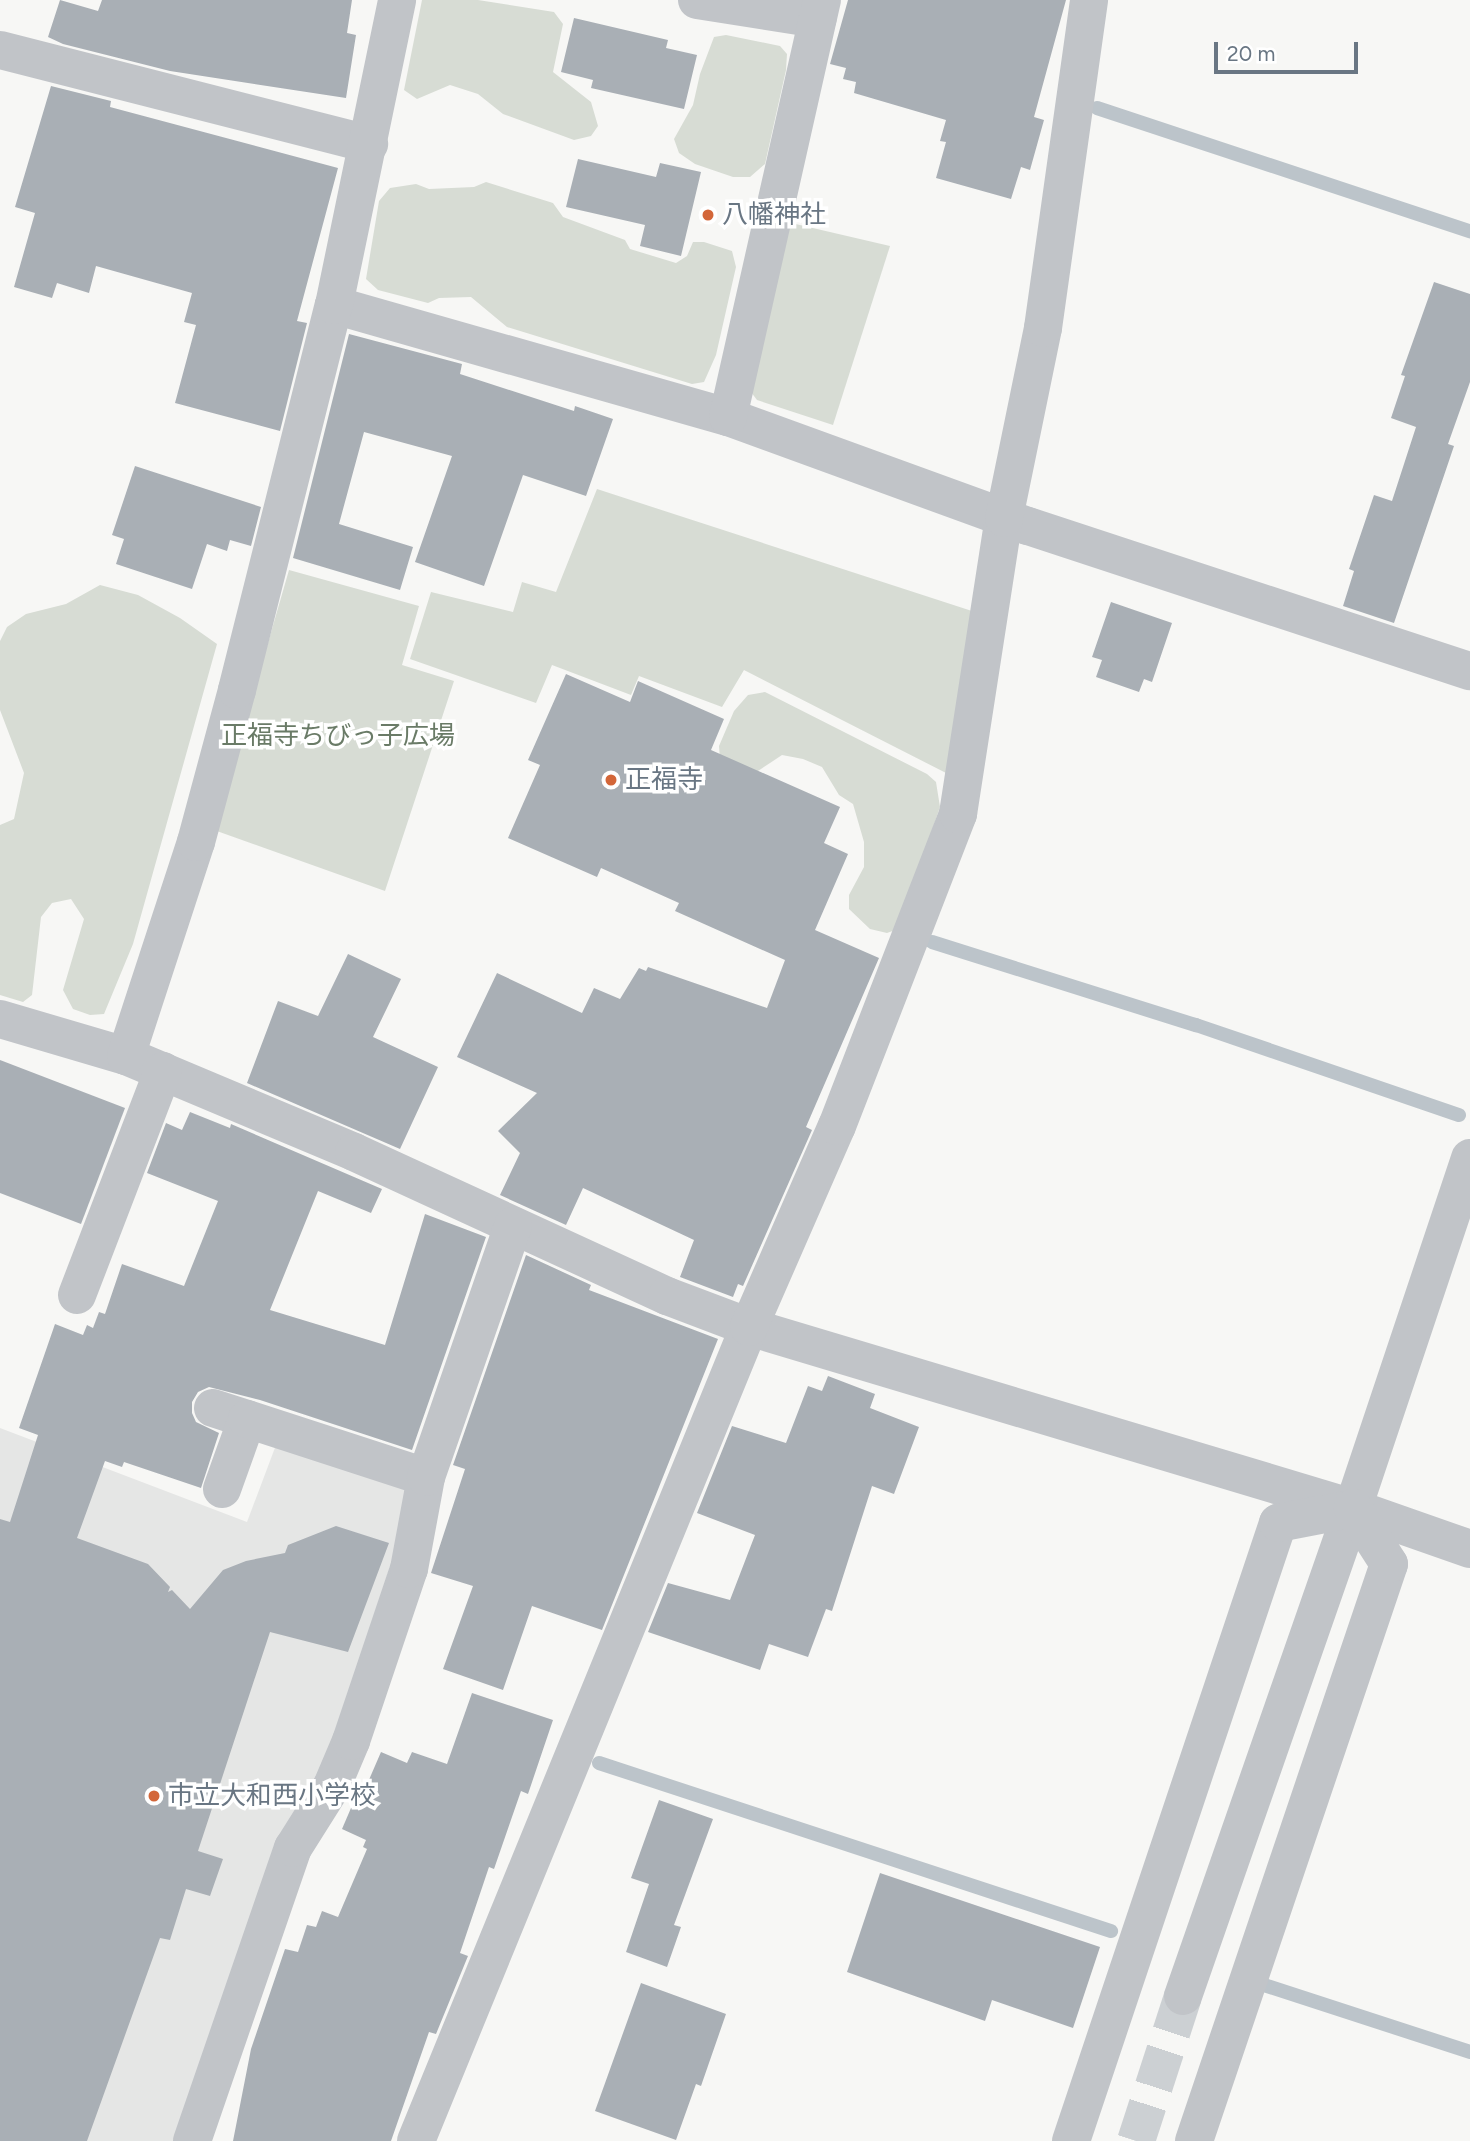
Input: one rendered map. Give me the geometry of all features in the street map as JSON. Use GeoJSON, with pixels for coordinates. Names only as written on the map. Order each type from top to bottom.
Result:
{"type":"FeatureCollection","features":[{"type":"Feature","properties":{"kind":"street"},"geometry":{"type":"LineString","coordinates":[[126,1056],[199,830],[334,305],[397,0]]}},
{"type":"Feature","properties":{"kind":"street"},"geometry":{"type":"LineString","coordinates":[[697,0],[820,10],[728,416]]}},
{"type":"Feature","properties":{"kind":"street"},"geometry":{"type":"LineString","coordinates":[[416,2141],[749,1327],[837,1126],[958,814],[1004,518],[1043,328],[1089,0]]}},
{"type":"Feature","properties":{"kind":"street"},"geometry":{"type":"LineString","coordinates":[[0,50],[369,144]]}},
{"type":"Feature","properties":{"kind":"street"},"geometry":{"type":"LineString","coordinates":[[334,305],[728,416],[1004,518],[1470,671]]}},
{"type":"Feature","properties":{"kind":"street"},"geometry":{"type":"LineString","coordinates":[[0,1019],[126,1056],[163,1071],[354,1152],[667,1296],[749,1327],[1353,1508],[1470,1549]]}},
{"type":"Feature","properties":{"kind":"street"},"geometry":{"type":"LineString","coordinates":[[77,1295],[163,1071]]}},
{"type":"Feature","properties":{"kind":"street"},"geometry":{"type":"LineString","coordinates":[[1183,1996],[1353,1508],[1470,1158]]}},
{"type":"Feature","properties":{"kind":"street"},"geometry":{"type":"LineString","coordinates":[[192,2141],[293,1849],[332,1786],[351,1741],[409,1569],[426,1477],[513,1226]]}},
{"type":"Feature","properties":{"kind":"street"},"geometry":{"type":"LineString","coordinates":[[222,1489],[230,1414],[426,1477]]}},
{"type":"Feature","properties":{"kind":"street"},"geometry":{"type":"LineString","coordinates":[[1071,2141],[1278,1523],[1353,1508]]}},
{"type":"Feature","properties":{"kind":"street"},"geometry":{"type":"LineString","coordinates":[[1194,2141],[1389,1564],[1353,1508]]}},
{"type":"Feature","properties":{"kind":"shaded area","name":"市立大和西小学校"},"geometry":{"type":"Polygon","coordinates":[[[0,1428],[247,1522],[276,1445],[414,1489],[329,1762],[176,2141],[0,2141],[0,1428]]]}},
{"type":"Feature","properties":{"kind":"green space"},"geometry":{"type":"Polygon","coordinates":[[[422,0],[478,0],[554,12],[563,24],[553,72],[591,102],[598,126],[591,136],[574,140],[503,114],[478,94],[450,85],[417,99],[404,90],[422,0]]]}},
{"type":"Feature","properties":{"kind":"green space"},"geometry":{"type":"Polygon","coordinates":[[[726,35],[780,46],[787,54],[786,70],[765,164],[750,177],[733,177],[695,164],[679,153],[674,139],[693,105],[700,74],[714,37],[726,35]]]}},
{"type":"Feature","properties":{"kind":"green space"},"geometry":{"type":"Polygon","coordinates":[[[486,182],[553,203],[563,217],[625,240],[630,249],[676,263],[687,256],[693,242],[704,242],[732,251],[736,267],[716,355],[704,382],[692,384],[507,327],[471,297],[439,298],[428,303],[378,290],[366,279],[379,201],[390,188],[416,184],[429,189],[474,187],[486,182]]]}},
{"type":"Feature","properties":{"kind":"green space"},"geometry":{"type":"Polygon","coordinates":[[[787,222],[890,246],[833,425],[757,400],[748,388],[787,222]]]}},
{"type":"Feature","properties":{"kind":"green space"},"geometry":{"type":"Polygon","coordinates":[[[597,489],[975,612],[948,774],[744,670],[722,707],[639,676],[631,695],[552,665],[536,703],[410,659],[431,592],[513,612],[522,582],[556,592],[597,489]]]}},
{"type":"Feature","properties":{"kind":"green space","name":"正福寺ちびっ子広場"},"geometry":{"type":"Polygon","coordinates":[[[289,570],[419,606],[402,665],[454,681],[385,891],[214,830],[289,570]]]}},
{"type":"Feature","properties":{"kind":"green space"},"geometry":{"type":"Polygon","coordinates":[[[100,585],[138,595],[180,618],[217,644],[133,944],[104,1014],[90,1015],[73,1009],[63,990],[84,919],[71,899],[52,903],[41,917],[32,995],[23,1002],[0,995],[0,825],[14,819],[24,773],[0,710],[0,641],[7,627],[26,614],[66,604],[100,585]]]}},
{"type":"Feature","properties":{"kind":"green space"},"geometry":{"type":"Polygon","coordinates":[[[765,692],[927,774],[936,782],[940,807],[898,929],[887,933],[870,929],[849,909],[849,895],[864,867],[864,842],[853,804],[839,795],[822,767],[803,759],[782,755],[752,775],[721,773],[719,746],[734,711],[748,695],[765,692]]]}},
{"type":"Feature","properties":{"kind":"building"},"geometry":{"type":"Polygon","coordinates":[[[60,0],[98,11],[102,0],[352,0],[347,33],[356,35],[346,98],[170,71],[63,44],[48,37],[60,0]]]}},
{"type":"Feature","properties":{"kind":"building"},"geometry":{"type":"Polygon","coordinates":[[[848,0],[1066,0],[1034,117],[1044,120],[1030,170],[1021,167],[1011,199],[936,178],[946,142],[940,141],[946,120],[854,93],[856,82],[843,79],[846,68],[830,64],[848,0]]]}},
{"type":"Feature","properties":{"kind":"building"},"geometry":{"type":"Polygon","coordinates":[[[574,18],[668,40],[666,48],[697,55],[684,109],[591,88],[593,80],[561,72],[574,18]]]}},
{"type":"Feature","properties":{"kind":"building"},"geometry":{"type":"Polygon","coordinates":[[[51,86],[111,101],[110,107],[338,168],[297,321],[307,323],[280,431],[175,403],[196,325],[184,322],[192,293],[96,266],[89,293],[57,283],[52,298],[14,287],[35,213],[15,207],[51,86]]]}},
{"type":"Feature","properties":{"kind":"building"},"geometry":{"type":"Polygon","coordinates":[[[578,159],[656,177],[660,163],[701,172],[681,256],[640,246],[645,225],[566,207],[578,159]]]}},
{"type":"Feature","properties":{"kind":"building"},"geometry":{"type":"Polygon","coordinates":[[[1434,282],[1470,294],[1470,382],[1448,444],[1454,446],[1394,623],[1343,606],[1354,571],[1349,569],[1374,495],[1392,501],[1416,427],[1391,418],[1405,376],[1401,375],[1434,282]]]}},
{"type":"Feature","properties":{"kind":"building"},"geometry":{"type":"Polygon","coordinates":[[[349,334],[462,364],[460,374],[574,411],[575,406],[613,419],[586,496],[523,475],[484,586],[415,562],[452,456],[364,432],[339,524],[413,547],[400,590],[293,558],[349,334]]]}},
{"type":"Feature","properties":{"kind":"building"},"geometry":{"type":"Polygon","coordinates":[[[135,466],[261,507],[251,546],[230,540],[227,551],[207,544],[192,589],[116,564],[124,539],[112,535],[135,466]]]}},
{"type":"Feature","properties":{"kind":"building"},"geometry":{"type":"Polygon","coordinates":[[[1111,602],[1172,623],[1152,682],[1144,679],[1139,692],[1096,677],[1102,660],[1092,657],[1111,602]]]}},
{"type":"Feature","properties":{"kind":"building"},"geometry":{"type":"Polygon","coordinates":[[[566,674],[630,702],[638,681],[724,719],[711,750],[840,807],[824,843],[848,854],[815,930],[879,958],[806,1127],[812,1130],[743,1286],[738,1284],[733,1297],[680,1277],[694,1240],[583,1188],[566,1225],[500,1195],[520,1153],[498,1131],[537,1093],[457,1057],[497,973],[582,1013],[594,988],[620,999],[639,968],[646,971],[648,967],[767,1008],[785,960],[675,911],[679,903],[601,868],[597,877],[508,838],[540,765],[528,760],[566,674]]]}},
{"type":"Feature","properties":{"kind":"building"},"geometry":{"type":"Polygon","coordinates":[[[348,954],[401,979],[373,1037],[438,1067],[400,1149],[247,1083],[278,1001],[318,1016],[348,954]]]}},
{"type":"Feature","properties":{"kind":"building"},"geometry":{"type":"Polygon","coordinates":[[[0,1060],[125,1108],[81,1224],[0,1193],[0,1060]]]}},
{"type":"Feature","properties":{"kind":"building","name":"市立大和西小学校"},"geometry":{"type":"Polygon","coordinates":[[[190,1112],[230,1128],[231,1124],[382,1189],[371,1213],[318,1191],[270,1310],[385,1345],[425,1214],[486,1237],[412,1450],[260,1400],[209,1387],[198,1392],[192,1402],[192,1413],[196,1422],[219,1433],[201,1488],[124,1462],[122,1467],[105,1461],[77,1538],[148,1564],[170,1587],[168,1592],[172,1590],[190,1609],[223,1570],[246,1561],[285,1553],[288,1545],[336,1526],[389,1543],[348,1652],[270,1632],[198,1851],[223,1859],[210,1896],[186,1889],[170,1940],[160,1938],[87,2141],[0,2141],[0,1519],[10,1522],[38,1435],[19,1428],[55,1324],[83,1335],[87,1325],[93,1328],[99,1312],[105,1314],[122,1264],[184,1286],[218,1201],[147,1173],[166,1123],[182,1130],[190,1112]]]}},
{"type":"Feature","properties":{"kind":"building"},"geometry":{"type":"Polygon","coordinates":[[[526,1255],[591,1285],[589,1290],[718,1339],[602,1630],[532,1606],[503,1690],[443,1669],[473,1586],[431,1573],[465,1469],[453,1465],[526,1255]]]}},
{"type":"Feature","properties":{"kind":"building"},"geometry":{"type":"Polygon","coordinates":[[[828,1376],[875,1394],[870,1408],[919,1427],[894,1494],[872,1486],[832,1611],[826,1609],[808,1657],[769,1644],[760,1670],[648,1632],[668,1583],[730,1600],[755,1535],[697,1513],[732,1426],[786,1443],[808,1386],[822,1391],[828,1376]]]}},
{"type":"Feature","properties":{"kind":"building"},"geometry":{"type":"Polygon","coordinates":[[[472,1693],[553,1720],[528,1794],[521,1791],[494,1869],[489,1867],[460,1953],[468,1956],[436,2034],[429,2032],[391,2141],[233,2141],[251,2049],[285,1949],[298,1952],[307,1925],[316,1927],[322,1911],[338,1917],[367,1849],[363,1847],[366,1840],[342,1829],[360,1787],[365,1789],[381,1752],[407,1763],[412,1752],[447,1764],[472,1693]]]}},
{"type":"Feature","properties":{"kind":"building"},"geometry":{"type":"Polygon","coordinates":[[[659,1800],[713,1819],[674,1925],[681,1927],[667,1967],[626,1952],[649,1884],[631,1878],[659,1800]]]}},
{"type":"Feature","properties":{"kind":"building"},"geometry":{"type":"Polygon","coordinates":[[[880,1873],[1100,1947],[1073,2028],[992,2000],[985,2021],[847,1972],[880,1873]]]}},
{"type":"Feature","properties":{"kind":"building"},"geometry":{"type":"Polygon","coordinates":[[[641,1983],[726,2014],[701,2086],[696,2084],[676,2140],[595,2111],[641,1983]]]}},
{"type":"Feature","properties":{"kind":"waterway"},"geometry":{"type":"LineString","coordinates":[[1097,108],[1470,231]]}},
{"type":"Feature","properties":{"kind":"waterway"},"geometry":{"type":"LineString","coordinates":[[932,942],[1196,1025],[1459,1115]]}},
{"type":"Feature","properties":{"kind":"waterway"},"geometry":{"type":"LineString","coordinates":[[599,1763],[1111,1931]]}},
{"type":"Feature","properties":{"kind":"waterway"},"geometry":{"type":"LineString","coordinates":[[1264,1985],[1470,2052]]}},
{"type":"Feature","properties":{"kind":"tunnel"},"geometry":{"type":"LineString","coordinates":[[1136,2141],[1183,1996]]}},
{"type":"Feature","properties":{"kind":"place","name":"八幡神社"},"geometry":{"type":"Point","coordinates":[708,215]}},
{"type":"Feature","properties":{"kind":"place","name":"正福寺"},"geometry":{"type":"Point","coordinates":[611,780]}},
{"type":"Feature","properties":{"kind":"place","name":"市立大和西小学校"},"geometry":{"type":"Point","coordinates":[154,1796]}}]}
